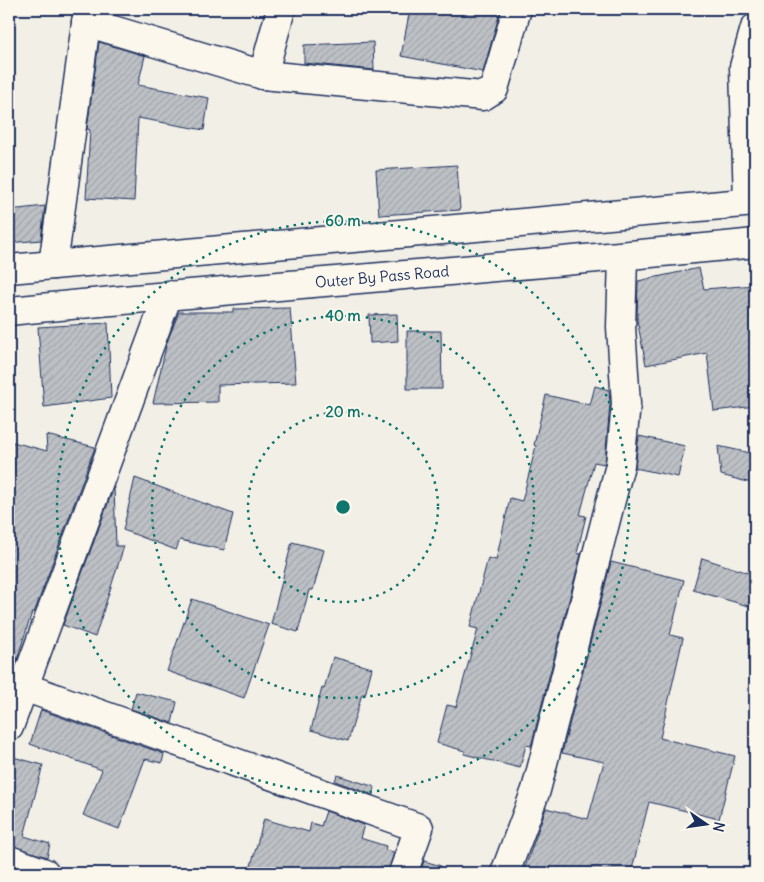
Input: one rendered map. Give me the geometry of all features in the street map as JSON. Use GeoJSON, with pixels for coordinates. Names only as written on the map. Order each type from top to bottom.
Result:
{"type":"FeatureCollection","features":[{"type":"Feature","properties":{"kind":"street"},"geometry":{"type":"LineString","coordinates":[[263,76],[281,9]]}},
{"type":"Feature","properties":{"kind":"street"},"geometry":{"type":"LineString","coordinates":[[53,264],[87,15],[263,76],[483,96],[494,89],[517,9]]}},
{"type":"Feature","properties":{"kind":"street"},"geometry":{"type":"LineString","coordinates":[[9,269],[752,202],[744,67],[755,28]]}},
{"type":"Feature","properties":{"kind":"street","name":"Outer By Pass Road"},"geometry":{"type":"LineString","coordinates":[[9,311],[168,295],[755,243]]}},
{"type":"Feature","properties":{"kind":"street"},"geometry":{"type":"LineString","coordinates":[[505,873],[536,790],[620,465],[626,404],[621,327],[623,256]]}},
{"type":"Feature","properties":{"kind":"street"},"geometry":{"type":"LineString","coordinates":[[9,727],[168,295]]}},
{"type":"Feature","properties":{"kind":"street"},"geometry":{"type":"LineString","coordinates":[[24,687],[419,828],[403,873]]}},
{"type":"Feature","properties":{"kind":"street"},"geometry":{"type":"LineString","coordinates":[[9,860],[45,873]]}},
{"type":"Feature","properties":{"kind":"building"},"geometry":{"type":"Polygon","coordinates":[[[410,9],[501,9],[483,72],[401,56],[410,9]]]}},
{"type":"Feature","properties":{"kind":"building"},"geometry":{"type":"Polygon","coordinates":[[[99,42],[145,56],[138,85],[209,98],[204,130],[138,118],[134,201],[86,198],[90,130],[87,129],[99,42]]]}},
{"type":"Feature","properties":{"kind":"building"},"geometry":{"type":"Polygon","coordinates":[[[373,42],[374,70],[304,63],[304,45],[373,42]]]}},
{"type":"Feature","properties":{"kind":"building"},"geometry":{"type":"Polygon","coordinates":[[[457,165],[460,210],[379,215],[376,170],[457,165]]]}},
{"type":"Feature","properties":{"kind":"building"},"geometry":{"type":"Polygon","coordinates":[[[45,206],[41,240],[9,243],[9,210],[45,206]]]}},
{"type":"Feature","properties":{"kind":"building"},"geometry":{"type":"Polygon","coordinates":[[[699,268],[704,289],[755,285],[755,406],[714,411],[707,353],[646,365],[637,320],[638,281],[699,268]]]}},
{"type":"Feature","properties":{"kind":"building"},"geometry":{"type":"Polygon","coordinates":[[[290,308],[296,383],[218,385],[218,402],[153,403],[167,342],[179,312],[233,312],[233,309],[290,308]]]}},
{"type":"Feature","properties":{"kind":"building"},"geometry":{"type":"Polygon","coordinates":[[[397,314],[398,341],[370,343],[369,315],[397,314]]]}},
{"type":"Feature","properties":{"kind":"building"},"geometry":{"type":"Polygon","coordinates":[[[108,323],[111,398],[44,407],[38,327],[108,323]]]}},
{"type":"Feature","properties":{"kind":"building"},"geometry":{"type":"Polygon","coordinates":[[[407,331],[441,331],[442,389],[407,389],[407,331]]]}},
{"type":"Feature","properties":{"kind":"building"},"geometry":{"type":"Polygon","coordinates":[[[595,386],[609,390],[610,404],[605,462],[604,464],[594,462],[580,515],[586,516],[577,553],[581,554],[531,746],[526,745],[520,768],[464,754],[465,751],[437,743],[447,705],[456,707],[478,629],[470,627],[488,558],[496,560],[510,498],[522,501],[536,446],[534,445],[546,395],[590,405],[595,386]]]}},
{"type":"Feature","properties":{"kind":"building"},"geometry":{"type":"Polygon","coordinates":[[[46,435],[95,447],[34,613],[32,612],[15,666],[9,665],[9,441],[47,451],[46,435]]]}},
{"type":"Feature","properties":{"kind":"building"},"geometry":{"type":"Polygon","coordinates":[[[639,436],[685,446],[678,477],[635,468],[639,436]]]}},
{"type":"Feature","properties":{"kind":"building"},"geometry":{"type":"Polygon","coordinates":[[[718,446],[755,454],[755,484],[721,475],[718,446]]]}},
{"type":"Feature","properties":{"kind":"building"},"geometry":{"type":"Polygon","coordinates":[[[135,478],[233,514],[224,550],[180,540],[176,550],[123,530],[135,478]]]}},
{"type":"Feature","properties":{"kind":"building"},"geometry":{"type":"Polygon","coordinates":[[[114,487],[116,546],[124,546],[95,637],[63,625],[114,487]]]}},
{"type":"Feature","properties":{"kind":"building"},"geometry":{"type":"Polygon","coordinates":[[[292,542],[324,550],[313,590],[309,590],[298,632],[271,624],[292,542]]]}},
{"type":"Feature","properties":{"kind":"building"},"geometry":{"type":"Polygon","coordinates":[[[702,558],[755,575],[755,608],[693,590],[702,558]]]}},
{"type":"Feature","properties":{"kind":"building"},"geometry":{"type":"Polygon","coordinates":[[[611,562],[684,580],[670,635],[683,638],[660,738],[735,756],[719,819],[649,802],[631,873],[523,873],[546,808],[588,819],[604,762],[562,753],[611,562]]]}},
{"type":"Feature","properties":{"kind":"building"},"geometry":{"type":"Polygon","coordinates":[[[192,599],[269,625],[244,698],[167,671],[192,599]]]}},
{"type":"Feature","properties":{"kind":"building"},"geometry":{"type":"Polygon","coordinates":[[[333,657],[372,668],[365,695],[362,694],[348,741],[311,730],[322,688],[324,689],[333,657]]]}},
{"type":"Feature","properties":{"kind":"building"},"geometry":{"type":"Polygon","coordinates":[[[136,692],[177,702],[172,723],[131,709],[136,692]]]}},
{"type":"Feature","properties":{"kind":"building"},"geometry":{"type":"Polygon","coordinates":[[[41,710],[164,754],[162,763],[145,759],[119,829],[83,815],[102,770],[30,744],[41,710]]]}},
{"type":"Feature","properties":{"kind":"building"},"geometry":{"type":"Polygon","coordinates":[[[13,757],[43,765],[24,836],[50,844],[47,857],[9,845],[9,772],[13,757]]]}},
{"type":"Feature","properties":{"kind":"building"},"geometry":{"type":"Polygon","coordinates":[[[337,775],[375,787],[373,795],[335,781],[337,775]]]}},
{"type":"Feature","properties":{"kind":"building"},"geometry":{"type":"Polygon","coordinates":[[[326,811],[364,825],[360,838],[386,846],[385,850],[394,852],[388,873],[249,873],[264,819],[309,832],[311,823],[321,826],[326,811]]]}},
{"type":"Feature","properties":{"kind":"building"},"geometry":{"type":"Polygon","coordinates":[[[424,861],[441,866],[440,873],[420,873],[424,861]]]}}]}
